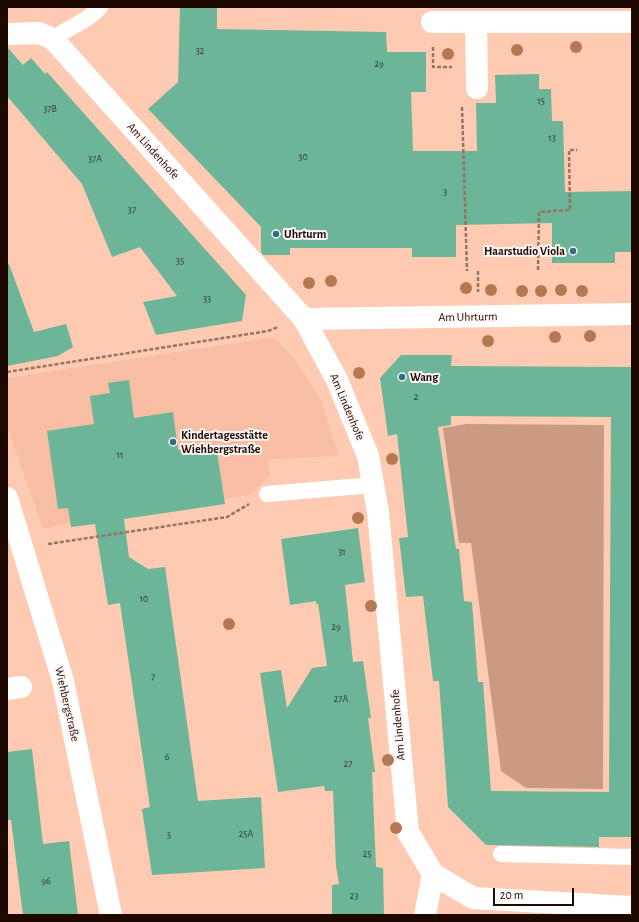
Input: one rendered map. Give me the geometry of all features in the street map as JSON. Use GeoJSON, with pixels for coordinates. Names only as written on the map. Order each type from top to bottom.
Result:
{"type":"FeatureCollection","features":[{"type":"Feature","properties":{"kind":"street"},"geometry":{"type":"LineString","coordinates":[[432,22],[632,22]]}},
{"type":"Feature","properties":{"kind":"street"},"geometry":{"type":"LineString","coordinates":[[476,22],[477,88]]}},
{"type":"Feature","properties":{"kind":"street"},"geometry":{"type":"LineString","coordinates":[[7,34],[39,33],[53,39]]}},
{"type":"Feature","properties":{"kind":"street","name":"Am Lindenhofe"},"geometry":{"type":"LineString","coordinates":[[53,39],[304,319],[338,380],[368,456],[378,512],[408,832],[432,874]]}},
{"type":"Feature","properties":{"kind":"street","name":"Am Uhrturm"},"geometry":{"type":"LineString","coordinates":[[304,319],[632,314]]}},
{"type":"Feature","properties":{"kind":"street","name":"Wiehbergstraße"},"geometry":{"type":"LineString","coordinates":[[7,498],[24,548],[62,682],[111,915]]}},
{"type":"Feature","properties":{"kind":"street"},"geometry":{"type":"LineString","coordinates":[[425,915],[432,874],[473,898],[580,910],[632,907]]}},
{"type":"Feature","properties":{"kind":"lane"},"geometry":{"type":"LineString","coordinates":[[53,39],[65,30],[92,16],[100,7]]}},
{"type":"Feature","properties":{"kind":"lane"},"geometry":{"type":"LineString","coordinates":[[267,494],[373,485]]}},
{"type":"Feature","properties":{"kind":"lane"},"geometry":{"type":"LineString","coordinates":[[500,854],[632,856]]}},
{"type":"Feature","properties":{"kind":"path"},"geometry":{"type":"LineString","coordinates":[[432,22],[433,67],[454,67]]}},
{"type":"Feature","properties":{"kind":"path"},"geometry":{"type":"LineString","coordinates":[[462,104],[467,271]]}},
{"type":"Feature","properties":{"kind":"path"},"geometry":{"type":"LineString","coordinates":[[538,270],[539,212],[570,210],[569,150],[577,150]]}},
{"type":"Feature","properties":{"kind":"path"},"geometry":{"type":"LineString","coordinates":[[478,271],[478,286]]}},
{"type":"Feature","properties":{"kind":"path"},"geometry":{"type":"LineString","coordinates":[[7,372],[268,331],[304,319]]}},
{"type":"Feature","properties":{"kind":"path"},"geometry":{"type":"LineString","coordinates":[[24,548],[227,517]]}},
{"type":"Feature","properties":{"kind":"shaded area","name":"Kindertagesstätte Wiehbergstraße"},"geometry":{"type":"Polygon","coordinates":[[[275,337],[298,364],[321,400],[339,456],[268,459],[270,476],[250,495],[225,499],[225,504],[71,527],[70,523],[43,529],[7,427],[7,378],[275,337]]]}},
{"type":"Feature","properties":{"kind":"shaded area"},"geometry":{"type":"Polygon","coordinates":[[[466,424],[604,425],[603,789],[526,788],[501,771],[471,543],[459,543],[443,428],[466,424]]]}},
{"type":"Feature","properties":{"kind":"building"},"geometry":{"type":"Polygon","coordinates":[[[180,7],[217,7],[217,29],[386,32],[387,52],[426,52],[426,92],[411,92],[413,151],[477,151],[476,103],[496,103],[495,75],[539,74],[539,89],[551,89],[552,121],[563,121],[565,192],[632,191],[632,252],[615,252],[615,263],[552,263],[552,223],[456,225],[456,257],[412,257],[412,248],[290,248],[290,255],[263,255],[261,252],[261,227],[148,109],[178,82],[180,7]]]}},
{"type":"Feature","properties":{"kind":"building"},"geometry":{"type":"Polygon","coordinates":[[[7,47],[23,65],[31,58],[45,74],[47,72],[246,295],[242,321],[156,335],[143,302],[177,296],[140,247],[112,257],[82,184],[7,96],[7,47]]]}},
{"type":"Feature","properties":{"kind":"building"},"geometry":{"type":"Polygon","coordinates":[[[9,264],[34,332],[66,324],[73,347],[58,356],[7,366],[7,265],[9,264]]]}},
{"type":"Feature","properties":{"kind":"building"},"geometry":{"type":"Polygon","coordinates":[[[401,355],[452,355],[451,366],[632,367],[632,837],[599,837],[599,847],[486,845],[448,807],[439,681],[433,681],[423,596],[406,597],[399,538],[408,537],[397,434],[388,436],[380,378],[401,355]],[[451,416],[451,425],[438,427],[456,549],[459,549],[464,601],[472,602],[478,682],[483,682],[491,791],[609,792],[611,417],[451,416]]]}},
{"type":"Feature","properties":{"kind":"building"},"geometry":{"type":"Polygon","coordinates":[[[129,380],[134,418],[173,412],[178,450],[216,446],[225,504],[124,519],[129,557],[148,569],[165,567],[198,801],[261,797],[265,868],[152,875],[142,809],[150,807],[120,603],[108,605],[95,524],[71,527],[68,508],[58,509],[47,431],[94,424],[90,396],[110,393],[108,383],[129,380]]]}},
{"type":"Feature","properties":{"kind":"building"},"geometry":{"type":"Polygon","coordinates":[[[358,528],[365,582],[345,585],[353,662],[363,661],[371,718],[368,718],[375,772],[372,772],[376,867],[383,868],[384,915],[332,915],[332,885],[339,884],[336,866],[333,791],[325,791],[324,786],[278,792],[260,673],[281,670],[287,708],[312,668],[327,666],[318,604],[316,604],[316,601],[290,605],[281,539],[358,528]]]}},
{"type":"Feature","properties":{"kind":"building"},"geometry":{"type":"Polygon","coordinates":[[[32,749],[43,844],[69,841],[78,915],[23,915],[11,820],[7,820],[7,752],[32,749]]]}},
{"type":"Feature","properties":{"kind":"place","name":"Uhrturm"},"geometry":{"type":"Point","coordinates":[276,234]}},
{"type":"Feature","properties":{"kind":"place","name":"Haarstudio Viola"},"geometry":{"type":"Point","coordinates":[573,251]}},
{"type":"Feature","properties":{"kind":"place","name":"Wang"},"geometry":{"type":"Point","coordinates":[402,377]}},
{"type":"Feature","properties":{"kind":"place","name":"Kindertagesstätte Wiehbergstraße"},"geometry":{"type":"Point","coordinates":[173,442]}}]}
